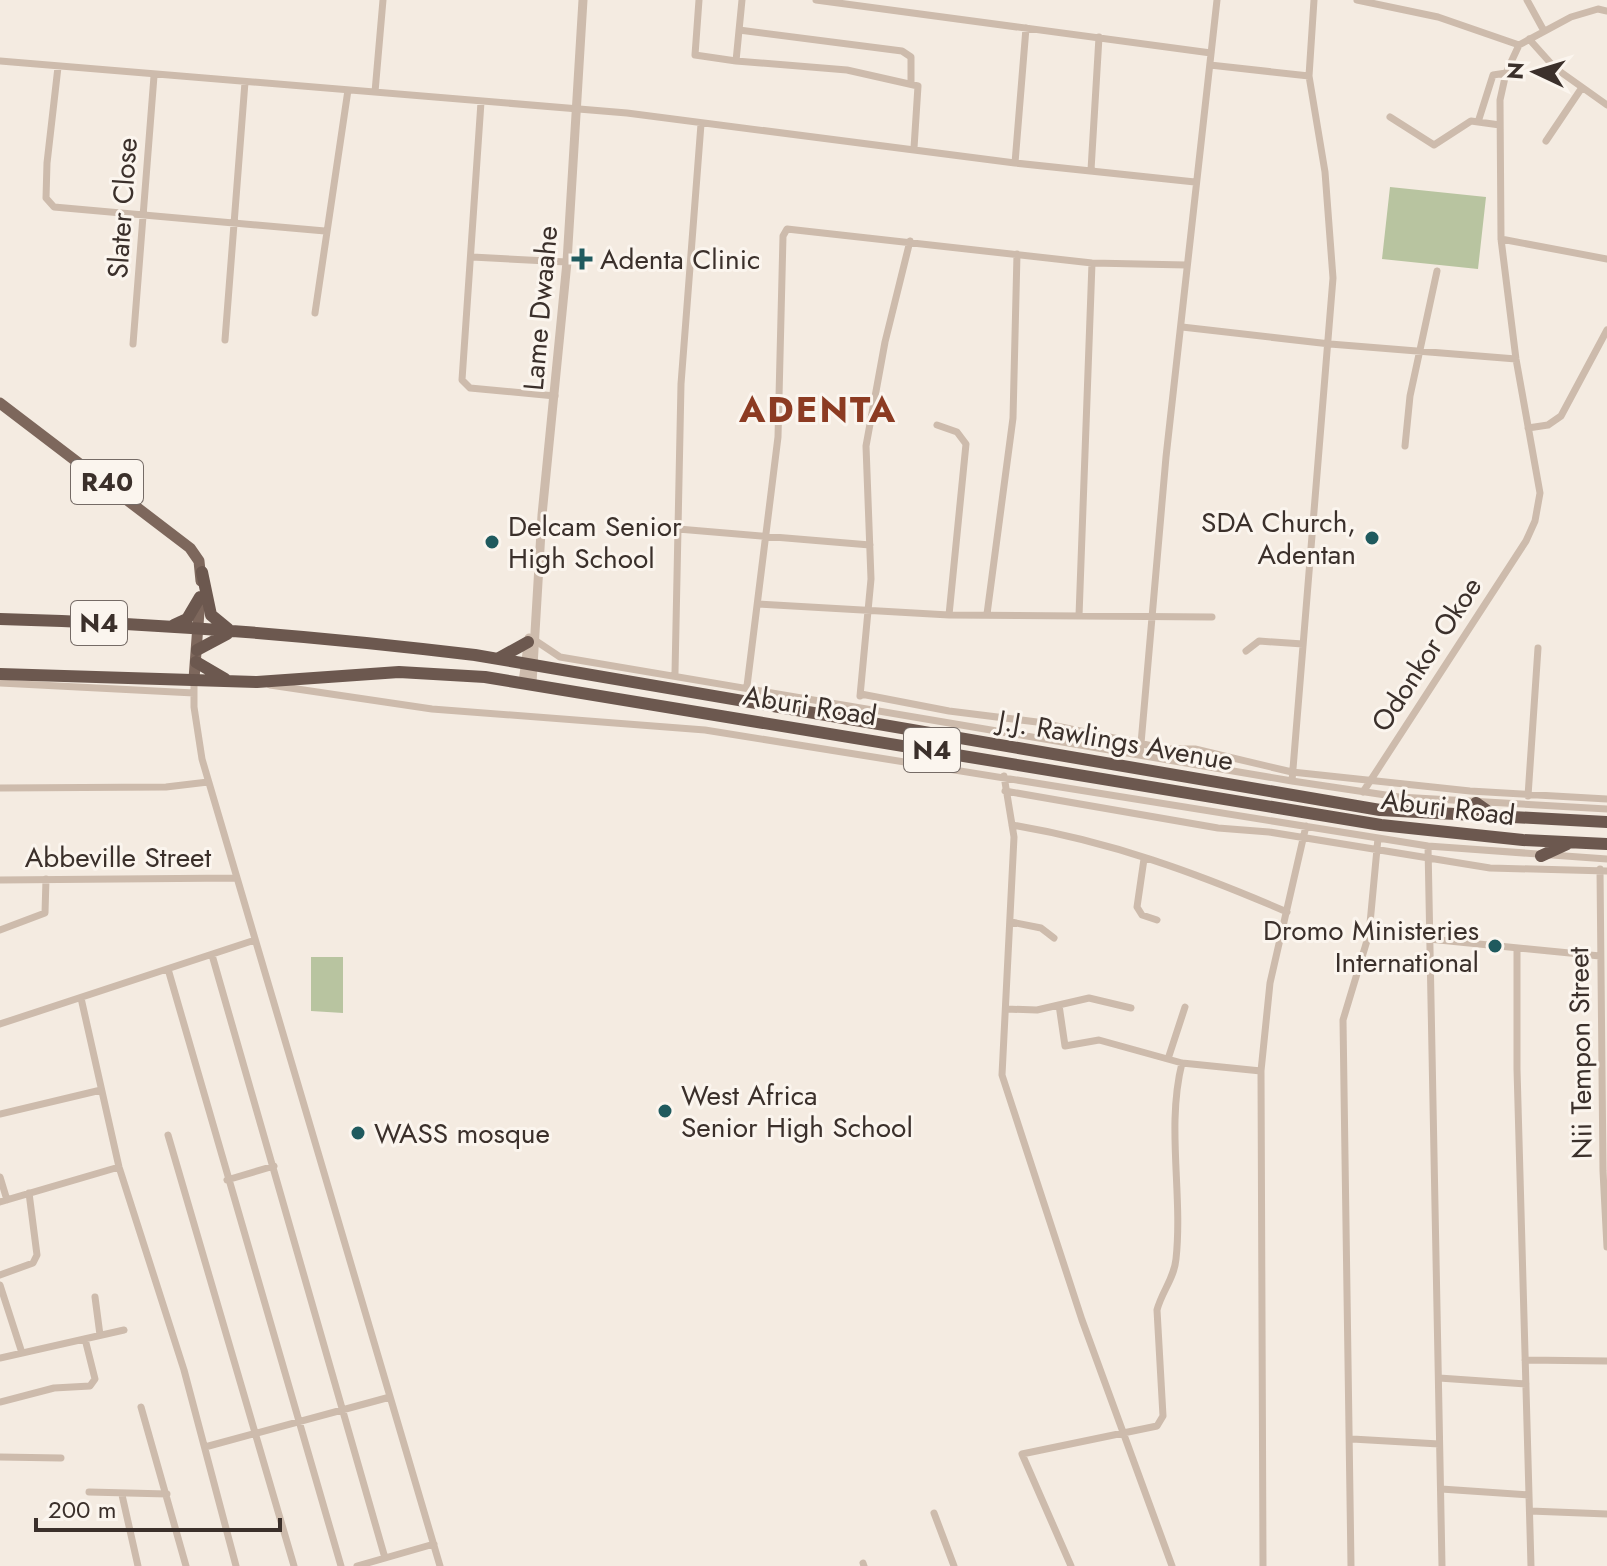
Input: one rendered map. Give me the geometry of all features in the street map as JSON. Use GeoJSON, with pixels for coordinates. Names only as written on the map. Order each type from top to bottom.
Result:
{"type":"FeatureCollection","features":[{"type":"Feature","properties":{"kind":"highway"},"geometry":{"type":"LineString","coordinates":[[202,572],[211,615],[234,632],[196,656],[232,681]]}},
{"type":"Feature","properties":{"kind":"highway"},"geometry":{"type":"LineString","coordinates":[[165,626],[187,619],[200,597]]}},
{"type":"Feature","properties":{"kind":"highway","name":"N4"},"geometry":{"type":"LineString","coordinates":[[0,619],[165,626],[353,640],[529,663]]}},
{"type":"Feature","properties":{"kind":"highway"},"geometry":{"type":"LineString","coordinates":[[499,658],[532,641]]}},
{"type":"Feature","properties":{"kind":"highway","name":"J.J. Rawlings Avenue"},"geometry":{"type":"LineString","coordinates":[[529,663],[1109,756],[1380,810],[1607,822]]}},
{"type":"Feature","properties":{"kind":"highway","name":"Aburi Road"},"geometry":{"type":"LineString","coordinates":[[0,674],[257,682],[433,672],[528,683],[987,766],[1381,825],[1607,844]]}},
{"type":"Feature","properties":{"kind":"highway"},"geometry":{"type":"LineString","coordinates":[[708,694],[709,680]]}},
{"type":"Feature","properties":{"kind":"highway"},"geometry":{"type":"LineString","coordinates":[[1476,803],[1497,818]]}},
{"type":"Feature","properties":{"kind":"highway"},"geometry":{"type":"LineString","coordinates":[[1541,856],[1570,843]]}},
{"type":"Feature","properties":{"kind":"main road","name":"R40"},"geometry":{"type":"LineString","coordinates":[[0,403],[161,523],[193,550],[202,572]]}},
{"type":"Feature","properties":{"kind":"main road"},"geometry":{"type":"LineString","coordinates":[[194,679],[202,572]]}},
{"type":"Feature","properties":{"kind":"street"},"geometry":{"type":"LineString","coordinates":[[375,92],[383,0]]}},
{"type":"Feature","properties":{"kind":"street","name":"Lame Dwaahe"},"geometry":{"type":"LineString","coordinates":[[528,683],[567,262],[583,0]]}},
{"type":"Feature","properties":{"kind":"street"},"geometry":{"type":"LineString","coordinates":[[699,0],[695,55],[847,70],[911,83],[920,89],[914,148]]}},
{"type":"Feature","properties":{"kind":"street"},"geometry":{"type":"LineString","coordinates":[[736,61],[742,0]]}},
{"type":"Feature","properties":{"kind":"street"},"geometry":{"type":"LineString","coordinates":[[816,0],[1211,53]]}},
{"type":"Feature","properties":{"kind":"street"},"geometry":{"type":"LineString","coordinates":[[1140,755],[1186,265],[1217,0]]}},
{"type":"Feature","properties":{"kind":"street"},"geometry":{"type":"LineString","coordinates":[[1292,781],[1333,278],[1330,220],[1309,76],[1314,0]]}},
{"type":"Feature","properties":{"kind":"street"},"geometry":{"type":"LineString","coordinates":[[1357,0],[1438,17],[1519,45]]}},
{"type":"Feature","properties":{"kind":"street"},"geometry":{"type":"LineString","coordinates":[[1527,0],[1544,31]]}},
{"type":"Feature","properties":{"kind":"street"},"geometry":{"type":"LineString","coordinates":[[1390,117],[1434,145],[1479,119],[1493,75],[1506,73],[1519,45],[1571,17],[1598,9],[1607,11]]}},
{"type":"Feature","properties":{"kind":"street"},"geometry":{"type":"LineString","coordinates":[[1015,163],[1026,28]]}},
{"type":"Feature","properties":{"kind":"street"},"geometry":{"type":"LineString","coordinates":[[739,30],[902,51],[911,57],[911,83]]}},
{"type":"Feature","properties":{"kind":"street"},"geometry":{"type":"LineString","coordinates":[[1091,170],[1099,37]]}},
{"type":"Feature","properties":{"kind":"street"},"geometry":{"type":"LineString","coordinates":[[1529,39],[1552,65],[1607,105]]}},
{"type":"Feature","properties":{"kind":"street"},"geometry":{"type":"LineString","coordinates":[[0,61],[154,76],[575,108],[1015,163],[1195,182]]}},
{"type":"Feature","properties":{"kind":"street"},"geometry":{"type":"LineString","coordinates":[[1210,65],[1309,76]]}},
{"type":"Feature","properties":{"kind":"street"},"geometry":{"type":"LineString","coordinates":[[58,67],[47,163],[49,204],[325,231]]}},
{"type":"Feature","properties":{"kind":"street","name":"Odonkor Okoe"},"geometry":{"type":"LineString","coordinates":[[1363,792],[1526,541],[1535,521],[1540,493],[1516,359],[1501,239],[1500,125],[1506,73]]}},
{"type":"Feature","properties":{"kind":"street","name":"Slater Close"},"geometry":{"type":"LineString","coordinates":[[133,344],[154,76]]}},
{"type":"Feature","properties":{"kind":"street"},"geometry":{"type":"LineString","coordinates":[[225,340],[245,82]]}},
{"type":"Feature","properties":{"kind":"street"},"geometry":{"type":"LineString","coordinates":[[1546,141],[1581,89]]}},
{"type":"Feature","properties":{"kind":"street"},"geometry":{"type":"LineString","coordinates":[[315,313],[348,90]]}},
{"type":"Feature","properties":{"kind":"street"},"geometry":{"type":"LineString","coordinates":[[481,102],[462,380],[470,388],[555,396]]}},
{"type":"Feature","properties":{"kind":"street"},"geometry":{"type":"LineString","coordinates":[[1479,119],[1500,125]]}},
{"type":"Feature","properties":{"kind":"street"},"geometry":{"type":"LineString","coordinates":[[675,673],[681,368],[701,124]]}},
{"type":"Feature","properties":{"kind":"street"},"geometry":{"type":"LineString","coordinates":[[747,686],[768,537],[778,437],[785,231],[795,227],[1092,263],[1186,265]]}},
{"type":"Feature","properties":{"kind":"street"},"geometry":{"type":"LineString","coordinates":[[1501,239],[1607,259]]}},
{"type":"Feature","properties":{"kind":"street"},"geometry":{"type":"LineString","coordinates":[[860,707],[870,545],[866,446],[885,342],[910,241]]}},
{"type":"Feature","properties":{"kind":"street"},"geometry":{"type":"LineString","coordinates":[[987,614],[1013,418],[1017,254]]}},
{"type":"Feature","properties":{"kind":"street"},"geometry":{"type":"LineString","coordinates":[[472,257],[567,262]]}},
{"type":"Feature","properties":{"kind":"street"},"geometry":{"type":"LineString","coordinates":[[1079,616],[1092,263]]}},
{"type":"Feature","properties":{"kind":"street"},"geometry":{"type":"LineString","coordinates":[[1405,446],[1410,396],[1437,271]]}},
{"type":"Feature","properties":{"kind":"street"},"geometry":{"type":"LineString","coordinates":[[1182,327],[1330,344],[1516,359]]}},
{"type":"Feature","properties":{"kind":"street"},"geometry":{"type":"LineString","coordinates":[[1528,428],[1548,425],[1561,416],[1607,330]]}},
{"type":"Feature","properties":{"kind":"street"},"geometry":{"type":"LineString","coordinates":[[937,425],[957,432],[966,444],[949,615]]}},
{"type":"Feature","properties":{"kind":"street"},"geometry":{"type":"LineString","coordinates":[[678,529],[870,545]]}},
{"type":"Feature","properties":{"kind":"street"},"geometry":{"type":"LineString","coordinates":[[758,604],[949,615],[1212,617]]}},
{"type":"Feature","properties":{"kind":"street"},"geometry":{"type":"LineString","coordinates":[[532,641],[560,657],[675,673],[860,707],[895,720]]}},
{"type":"Feature","properties":{"kind":"street"},"geometry":{"type":"LineString","coordinates":[[1246,651],[1259,641],[1303,644]]}},
{"type":"Feature","properties":{"kind":"street"},"geometry":{"type":"LineString","coordinates":[[1526,806],[1538,648]]}},
{"type":"Feature","properties":{"kind":"street"},"geometry":{"type":"LineString","coordinates":[[194,679],[202,759],[208,782],[440,1566]]}},
{"type":"Feature","properties":{"kind":"street"},"geometry":{"type":"LineString","coordinates":[[257,682],[294,691],[432,709],[705,730],[987,766],[1004,776],[1428,846],[1604,859]]}},
{"type":"Feature","properties":{"kind":"street"},"geometry":{"type":"LineString","coordinates":[[0,683],[194,693]]}},
{"type":"Feature","properties":{"kind":"street"},"geometry":{"type":"LineString","coordinates":[[861,694],[949,711],[1014,718],[1141,743],[1195,749],[1292,772],[1369,782],[1607,799]]}},
{"type":"Feature","properties":{"kind":"street"},"geometry":{"type":"LineString","coordinates":[[1109,756],[1140,755],[1363,792],[1476,803],[1607,809]]}},
{"type":"Feature","properties":{"kind":"street"},"geometry":{"type":"LineString","coordinates":[[1004,776],[1012,825],[1005,1086],[1082,1320],[1172,1566]]}},
{"type":"Feature","properties":{"kind":"street"},"geometry":{"type":"LineString","coordinates":[[0,788],[166,787],[208,782]]}},
{"type":"Feature","properties":{"kind":"street"},"geometry":{"type":"LineString","coordinates":[[1005,791],[1218,828],[1304,837],[1377,852],[1490,868],[1604,870]]}},
{"type":"Feature","properties":{"kind":"street"},"geometry":{"type":"LineString","coordinates":[[1012,825],[1074,835],[1144,859],[1174,864],[1287,912]]}},
{"type":"Feature","properties":{"kind":"street"},"geometry":{"type":"LineString","coordinates":[[1263,1566],[1261,1071],[1270,983],[1306,826]]}},
{"type":"Feature","properties":{"kind":"street"},"geometry":{"type":"LineString","coordinates":[[1351,1566],[1352,1439],[1343,1020],[1369,934],[1378,838]]}},
{"type":"Feature","properties":{"kind":"street"},"geometry":{"type":"LineString","coordinates":[[1428,846],[1442,1566]]}},
{"type":"Feature","properties":{"kind":"street"},"geometry":{"type":"LineString","coordinates":[[1144,859],[1137,907],[1142,915],[1157,920]]}},
{"type":"Feature","properties":{"kind":"street","name":"Nii Tempon Street"},"geometry":{"type":"LineString","coordinates":[[1604,859],[1600,956],[1607,1247]]}},
{"type":"Feature","properties":{"kind":"street","name":"Abbeville Street"},"geometry":{"type":"LineString","coordinates":[[0,880],[237,878]]}},
{"type":"Feature","properties":{"kind":"street"},"geometry":{"type":"LineString","coordinates":[[0,930],[45,913],[46,879]]}},
{"type":"Feature","properties":{"kind":"street"},"geometry":{"type":"LineString","coordinates":[[1011,922],[1041,928],[1054,938]]}},
{"type":"Feature","properties":{"kind":"street"},"geometry":{"type":"LineString","coordinates":[[1429,939],[1600,956]]}},
{"type":"Feature","properties":{"kind":"street"},"geometry":{"type":"LineString","coordinates":[[0,1024],[255,940]]}},
{"type":"Feature","properties":{"kind":"street"},"geometry":{"type":"LineString","coordinates":[[1517,948],[1517,1069],[1531,1566]]}},
{"type":"Feature","properties":{"kind":"street"},"geometry":{"type":"LineString","coordinates":[[212,955],[385,1558]]}},
{"type":"Feature","properties":{"kind":"street"},"geometry":{"type":"LineString","coordinates":[[168,969],[341,1566]]}},
{"type":"Feature","properties":{"kind":"street"},"geometry":{"type":"LineString","coordinates":[[81,998],[119,1167],[184,1370],[236,1566]]}},
{"type":"Feature","properties":{"kind":"street"},"geometry":{"type":"LineString","coordinates":[[1006,1009],[1037,1010],[1089,998],[1131,1008]]}},
{"type":"Feature","properties":{"kind":"street"},"geometry":{"type":"LineString","coordinates":[[1059,1005],[1065,1046],[1099,1040],[1182,1063],[1261,1071]]}},
{"type":"Feature","properties":{"kind":"street"},"geometry":{"type":"LineString","coordinates":[[1168,1059],[1185,1007]]}},
{"type":"Feature","properties":{"kind":"street"},"geometry":{"type":"LineString","coordinates":[[1071,1566],[1022,1454],[1157,1426],[1163,1416],[1157,1310],[1161,1295],[1172,1281],[1176,1260],[1178,1170],[1173,1108],[1182,1063]]}},
{"type":"Feature","properties":{"kind":"street"},"geometry":{"type":"LineString","coordinates":[[0,1114],[101,1090]]}},
{"type":"Feature","properties":{"kind":"street"},"geometry":{"type":"LineString","coordinates":[[168,1135],[294,1566]]}},
{"type":"Feature","properties":{"kind":"street"},"geometry":{"type":"LineString","coordinates":[[227,1180],[274,1166]]}},
{"type":"Feature","properties":{"kind":"street"},"geometry":{"type":"LineString","coordinates":[[0,1177],[4,1201],[119,1167]]}},
{"type":"Feature","properties":{"kind":"street"},"geometry":{"type":"LineString","coordinates":[[0,1275],[33,1263],[37,1255],[29,1193]]}},
{"type":"Feature","properties":{"kind":"street"},"geometry":{"type":"LineString","coordinates":[[0,1285],[22,1353]]}},
{"type":"Feature","properties":{"kind":"street"},"geometry":{"type":"LineString","coordinates":[[95,1297],[100,1335]]}},
{"type":"Feature","properties":{"kind":"street"},"geometry":{"type":"LineString","coordinates":[[0,1358],[124,1330]]}},
{"type":"Feature","properties":{"kind":"street"},"geometry":{"type":"LineString","coordinates":[[0,1402],[54,1388],[90,1386],[95,1379],[85,1339]]}},
{"type":"Feature","properties":{"kind":"street"},"geometry":{"type":"LineString","coordinates":[[1525,1360],[1607,1361]]}},
{"type":"Feature","properties":{"kind":"street"},"geometry":{"type":"LineString","coordinates":[[1439,1378],[1526,1384]]}},
{"type":"Feature","properties":{"kind":"street"},"geometry":{"type":"LineString","coordinates":[[205,1447],[390,1397]]}},
{"type":"Feature","properties":{"kind":"street"},"geometry":{"type":"LineString","coordinates":[[141,1407],[186,1566]]}},
{"type":"Feature","properties":{"kind":"street"},"geometry":{"type":"LineString","coordinates":[[1352,1439],[1439,1444]]}},
{"type":"Feature","properties":{"kind":"street"},"geometry":{"type":"LineString","coordinates":[[0,1457],[61,1458]]}},
{"type":"Feature","properties":{"kind":"street"},"geometry":{"type":"LineString","coordinates":[[1441,1489],[1529,1495]]}},
{"type":"Feature","properties":{"kind":"street"},"geometry":{"type":"LineString","coordinates":[[89,1492],[167,1494]]}},
{"type":"Feature","properties":{"kind":"street"},"geometry":{"type":"LineString","coordinates":[[122,1495],[138,1566]]}},
{"type":"Feature","properties":{"kind":"street"},"geometry":{"type":"LineString","coordinates":[[1530,1511],[1607,1514]]}},
{"type":"Feature","properties":{"kind":"street"},"geometry":{"type":"LineString","coordinates":[[934,1513],[954,1566]]}},
{"type":"Feature","properties":{"kind":"street"},"geometry":{"type":"LineString","coordinates":[[357,1566],[434,1544]]}},
{"type":"Feature","properties":{"kind":"green space"},"geometry":{"type":"Polygon","coordinates":[[[1390,187],[1486,197],[1478,269],[1382,259],[1390,187]]]}},
{"type":"Feature","properties":{"kind":"green space"},"geometry":{"type":"Polygon","coordinates":[[[311,957],[343,957],[343,1013],[311,1011],[311,957]]]}},
{"type":"Feature","properties":{"kind":"place","name":"Adenta Clinic"},"geometry":{"type":"Point","coordinates":[582,259]}},
{"type":"Feature","properties":{"kind":"place","name":"SDA Church, Adentan"},"geometry":{"type":"Point","coordinates":[1372,538]}},
{"type":"Feature","properties":{"kind":"place","name":"Delcam Senior High School"},"geometry":{"type":"Point","coordinates":[492,542]}},
{"type":"Feature","properties":{"kind":"place","name":"Dromo Ministeries International"},"geometry":{"type":"Point","coordinates":[1495,946]}},
{"type":"Feature","properties":{"kind":"place","name":"West Africa Senior High School"},"geometry":{"type":"Point","coordinates":[665,1111]}},
{"type":"Feature","properties":{"kind":"place","name":"WASS mosque"},"geometry":{"type":"Point","coordinates":[358,1133]}},
{"type":"Feature","properties":{"kind":"district","name":"ADENTA"},"geometry":{"type":"Point","coordinates":[818,409]}}]}
